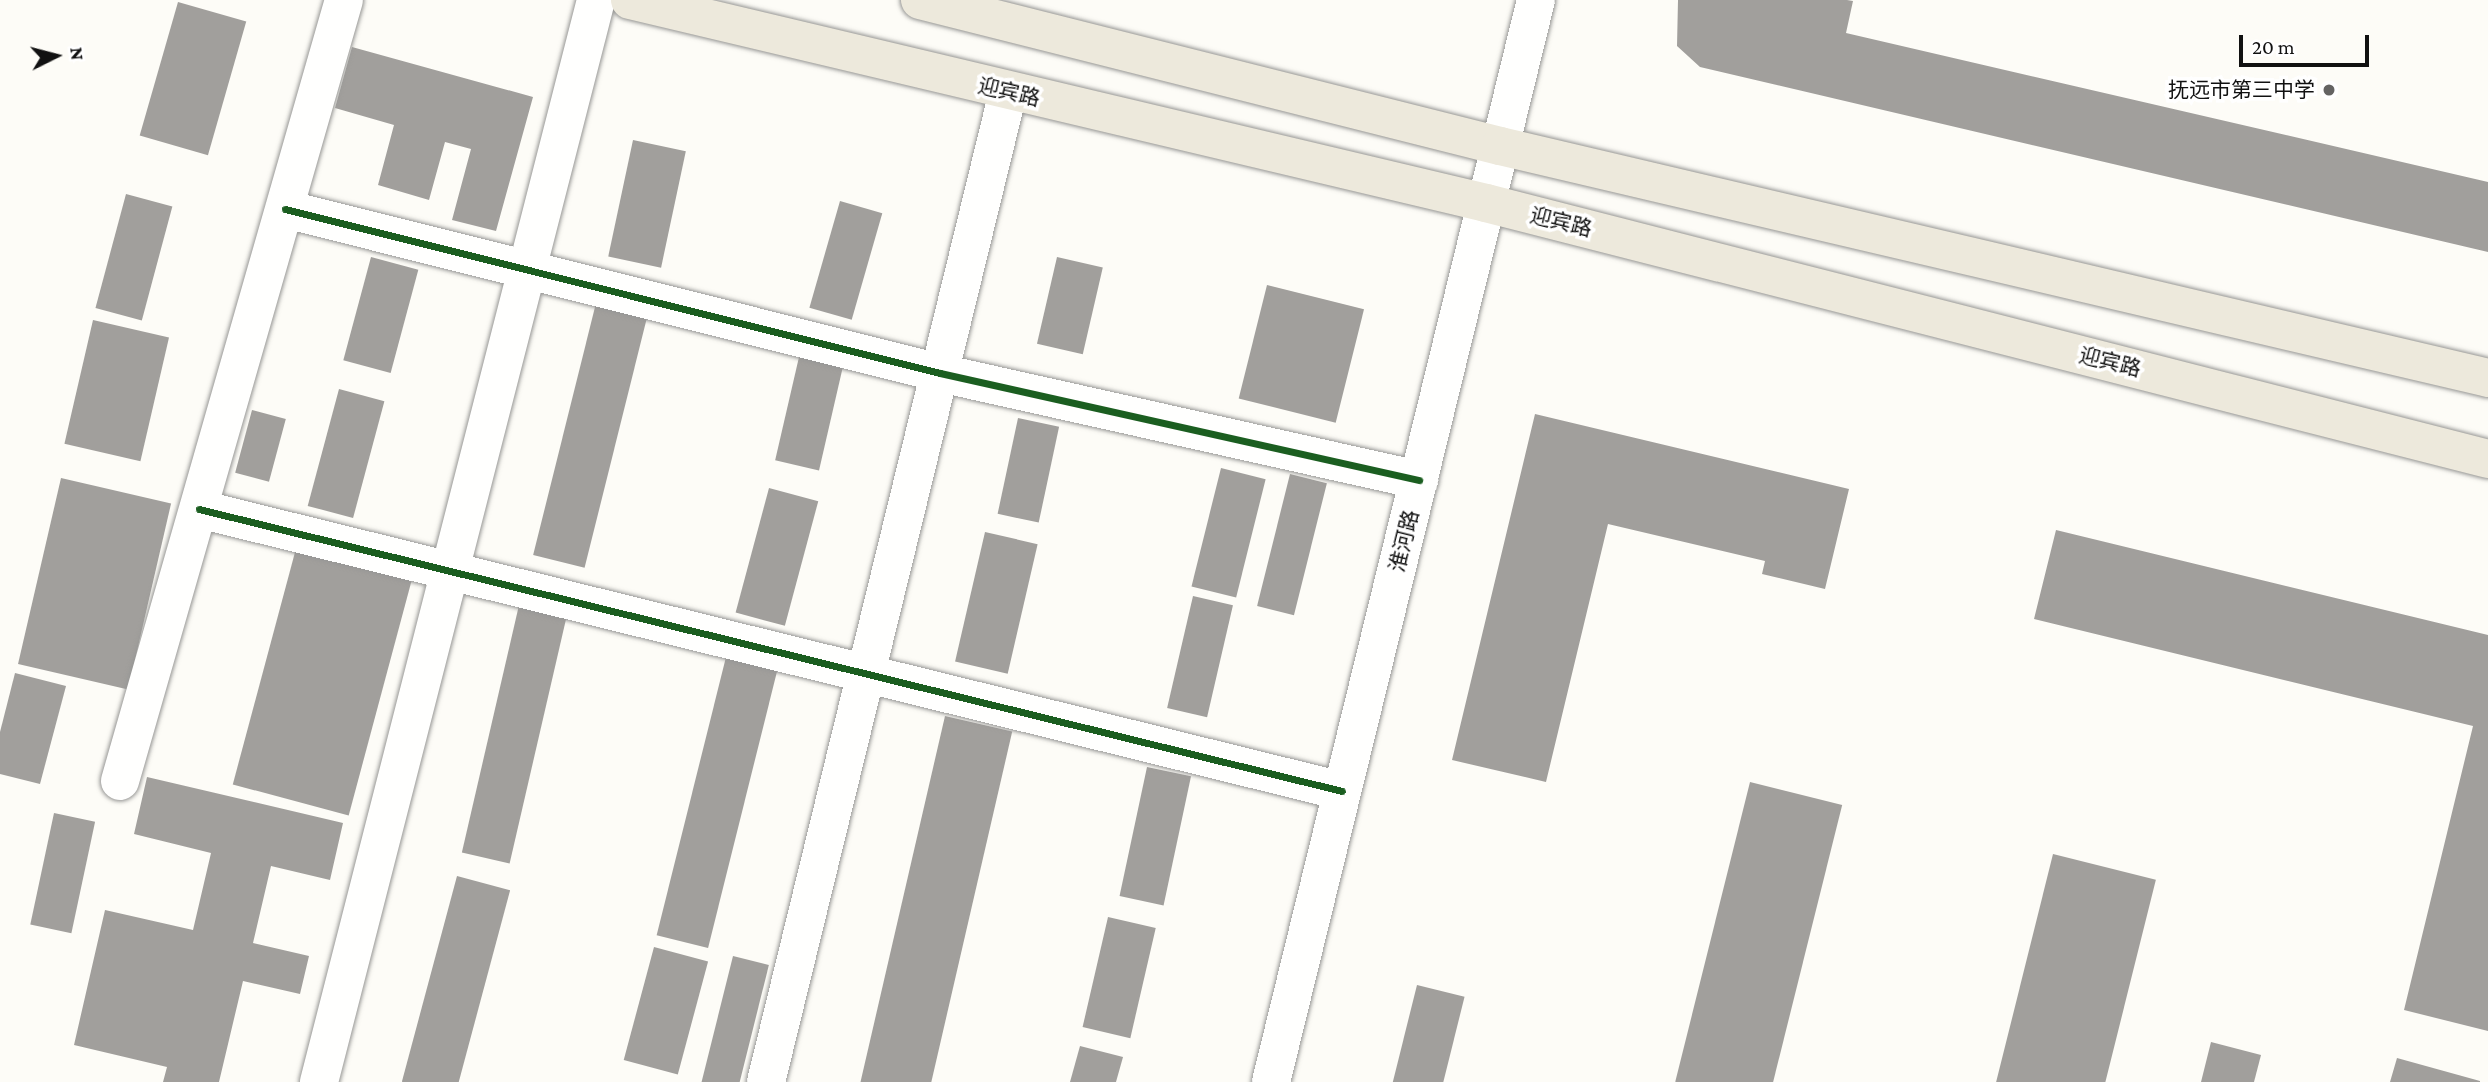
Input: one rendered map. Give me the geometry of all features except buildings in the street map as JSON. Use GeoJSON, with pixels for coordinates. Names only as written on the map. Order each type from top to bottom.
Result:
{"type":"FeatureCollection","features":[{"type":"Feature","properties":{"kind":"main road","name":"迎宾路"},"geometry":{"type":"LineString","coordinates":[[630,0],[1008,92],[1486,203],[2488,459]]}},
{"type":"Feature","properties":{"kind":"main road"},"geometry":{"type":"LineString","coordinates":[[920,0],[1500,146],[2488,378]]}},
{"type":"Feature","properties":{"kind":"street"},"geometry":{"type":"LineString","coordinates":[[120,781],[345,0]]}},
{"type":"Feature","properties":{"kind":"street"},"geometry":{"type":"LineString","coordinates":[[319,1082],[447,569],[596,0]]}},
{"type":"Feature","properties":{"kind":"street","name":"淮河路"},"geometry":{"type":"LineString","coordinates":[[1271,1082],[1536,0]]}},
{"type":"Feature","properties":{"kind":"street"},"geometry":{"type":"LineString","coordinates":[[766,1082],[1008,92]]}},
{"type":"Feature","properties":{"kind":"street"},"geometry":{"type":"LineString","coordinates":[[285,209],[526,267],[940,373],[1419,480]]}},
{"type":"Feature","properties":{"kind":"street"},"geometry":{"type":"LineString","coordinates":[[199,509],[866,676],[1342,791]]}},
{"type":"Feature","properties":{"kind":"cycle path"},"geometry":{"type":"LineString","coordinates":[[285,209],[940,373],[1419,480]]}},
{"type":"Feature","properties":{"kind":"cycle path"},"geometry":{"type":"LineString","coordinates":[[199,509],[1342,791]]}},
{"type":"Feature","properties":{"kind":"place","name":"抚远市第三中学"},"geometry":{"type":"Point","coordinates":[2329,90]}}]}
